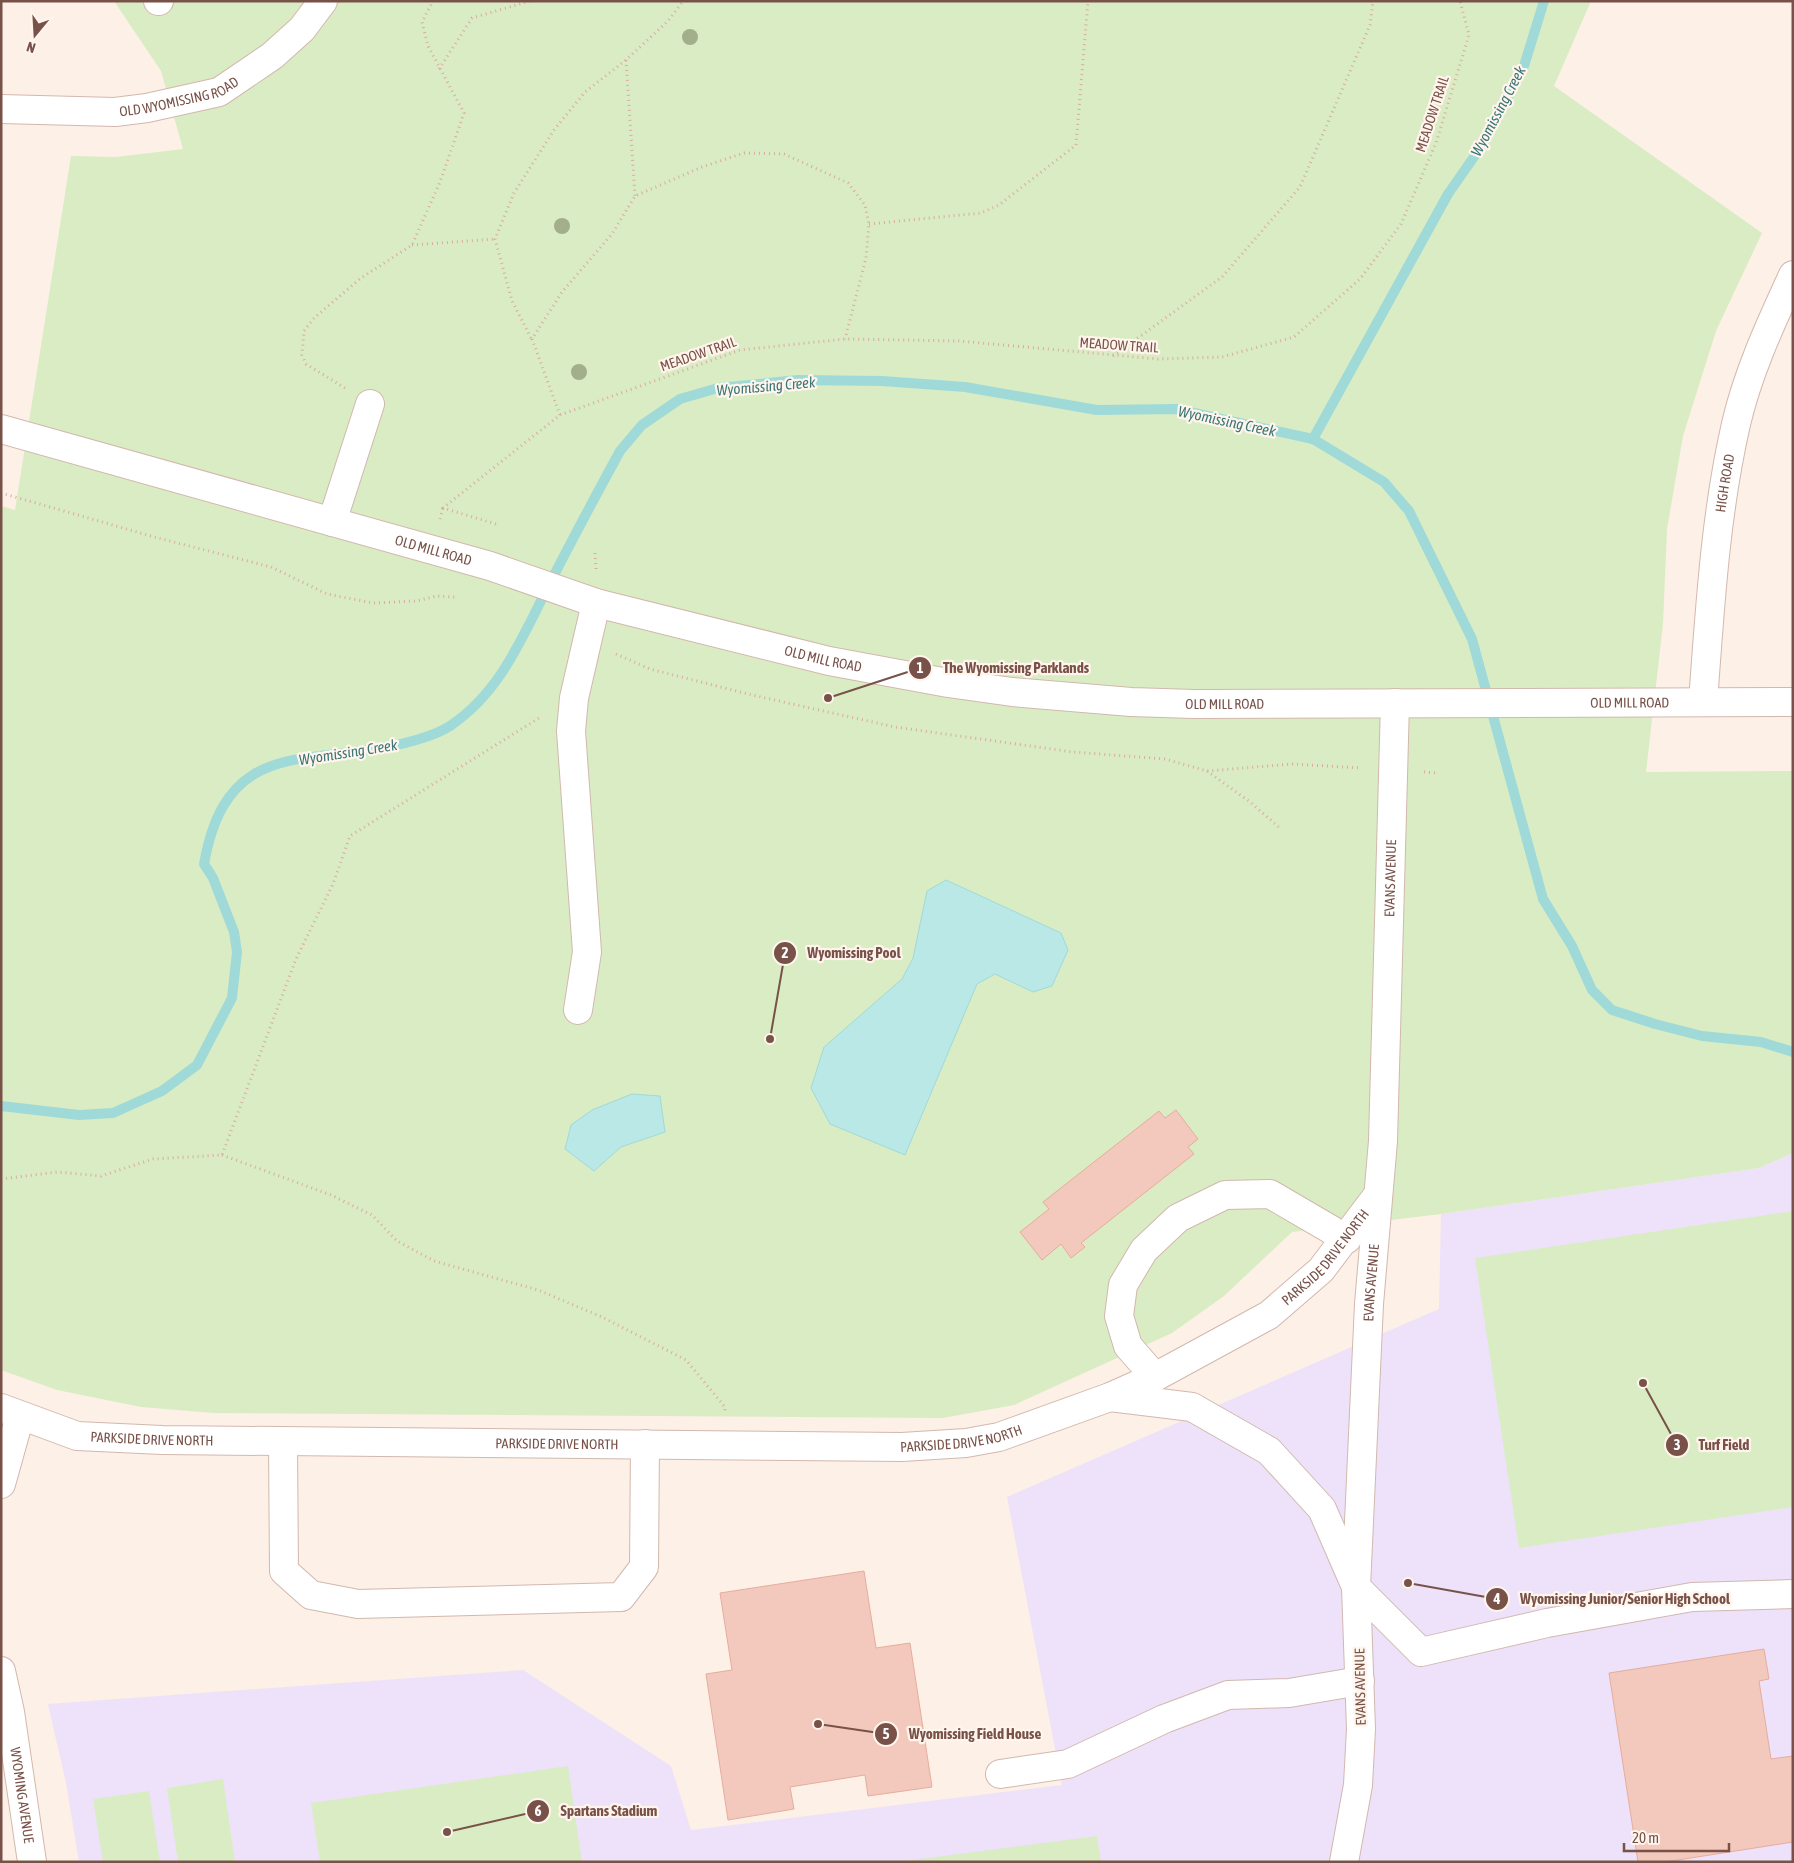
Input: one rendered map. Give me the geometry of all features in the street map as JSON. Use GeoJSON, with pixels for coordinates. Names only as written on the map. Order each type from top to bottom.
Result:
{"type":"FeatureCollection","features":[{"type":"Feature","properties":{"kind":"street","name":"OLD WYOMISSING ROAD"},"geometry":{"type":"LineString","coordinates":[[1,109],[115,112],[147,108],[219,92],[272,56],[302,29],[323,1]]}},
{"type":"Feature","properties":{"kind":"street","name":"HIGH ROAD"},"geometry":{"type":"LineString","coordinates":[[1703,702],[1717,520],[1736,422],[1761,345],[1793,275]]}},
{"type":"Feature","properties":{"kind":"street"},"geometry":{"type":"LineString","coordinates":[[332,522],[370,404]]}},
{"type":"Feature","properties":{"kind":"street","name":"OLD MILL ROAD"},"geometry":{"type":"LineString","coordinates":[[1,429],[490,566],[590,601],[829,660],[948,683],[1012,692],[1131,702],[1194,704],[1793,702]]}},
{"type":"Feature","properties":{"kind":"street"},"geometry":{"type":"LineString","coordinates":[[578,1010],[587,952],[570,731],[590,601]]}},
{"type":"Feature","properties":{"kind":"street","name":"EVANS AVENUE"},"geometry":{"type":"LineString","coordinates":[[1344,1862],[1358,1785],[1361,1730],[1356,1587],[1370,1304],[1383,1141],[1395,703]]}},
{"type":"Feature","properties":{"kind":"street"},"geometry":{"type":"LineString","coordinates":[[1155,1377],[1128,1346],[1119,1316],[1123,1286],[1144,1250],[1178,1218],[1224,1194],[1270,1194],[1347,1239]]}},
{"type":"Feature","properties":{"kind":"street","name":"PARKSIDE DRIVE NORTH"},"geometry":{"type":"LineString","coordinates":[[11,1412],[77,1436],[162,1440],[284,1443],[727,1444],[902,1447],[966,1443],[999,1437],[1110,1397],[1155,1377],[1269,1316],[1321,1270],[1347,1239],[1378,1196]]}},
{"type":"Feature","properties":{"kind":"street","name":"PARKSIDE DRIVE NORTH"},"geometry":{"type":"LineString","coordinates":[[1110,1397],[1192,1407],[1268,1451],[1322,1509],[1356,1587]]}},
{"type":"Feature","properties":{"kind":"street"},"geometry":{"type":"LineString","coordinates":[[1,1484],[11,1412]]}},
{"type":"Feature","properties":{"kind":"street"},"geometry":{"type":"LineString","coordinates":[[284,1443],[284,1571],[311,1595],[358,1604],[621,1598],[644,1568],[645,1444]]}},
{"type":"Feature","properties":{"kind":"street"},"geometry":{"type":"LineString","coordinates":[[1356,1587],[1421,1652],[1547,1623],[1692,1597],[1793,1594]]}},
{"type":"Feature","properties":{"kind":"street","name":"WYOMING AVENUE"},"geometry":{"type":"LineString","coordinates":[[1,1670],[6,1713],[32,1862]]}},
{"type":"Feature","properties":{"kind":"street"},"geometry":{"type":"LineString","coordinates":[[1000,1774],[1068,1764],[1164,1719],[1228,1695],[1289,1693],[1360,1681]]}},
{"type":"Feature","properties":{"kind":"path"},"geometry":{"type":"LineString","coordinates":[[412,245],[440,182],[464,113],[428,46],[422,22],[433,1]]}},
{"type":"Feature","properties":{"kind":"path"},"geometry":{"type":"LineString","coordinates":[[439,69],[472,18],[530,1]]}},
{"type":"Feature","properties":{"kind":"path"},"geometry":{"type":"LineString","coordinates":[[560,415],[532,339],[512,301],[495,239],[514,193],[554,130],[585,92],[626,60],[668,21],[682,1]]}},
{"type":"Feature","properties":{"kind":"path"},"geometry":{"type":"LineString","coordinates":[[870,224],[981,213],[999,205],[1076,146],[1088,1]]}},
{"type":"Feature","properties":{"kind":"path"},"geometry":{"type":"LineString","coordinates":[[1112,356],[1222,277],[1300,187],[1370,25],[1374,1]]}},
{"type":"Feature","properties":{"kind":"path","name":"MEADOW TRAIL"},"geometry":{"type":"LineString","coordinates":[[496,524],[443,508],[560,415],[740,350],[845,339],[959,341],[1158,360],[1222,357],[1294,337],[1360,279],[1401,224],[1436,143],[1469,35],[1460,1]]}},
{"type":"Feature","properties":{"kind":"path"},"geometry":{"type":"LineString","coordinates":[[532,339],[562,292],[612,234],[635,196],[626,60]]}},
{"type":"Feature","properties":{"kind":"path"},"geometry":{"type":"LineString","coordinates":[[635,196],[702,167],[744,153],[784,154],[848,183],[865,205],[870,224],[866,258],[845,339]]}},
{"type":"Feature","properties":{"kind":"path"},"geometry":{"type":"LineString","coordinates":[[370,404],[306,364],[302,356],[304,331],[314,318],[361,278],[412,245],[495,239]]}},
{"type":"Feature","properties":{"kind":"path"},"geometry":{"type":"LineString","coordinates":[[1,493],[158,538],[271,567],[327,594],[373,604],[417,601],[436,596],[455,597]]}},
{"type":"Feature","properties":{"kind":"path"},"geometry":{"type":"LineString","coordinates":[[590,601],[595,552]]}},
{"type":"Feature","properties":{"kind":"path"},"geometry":{"type":"LineString","coordinates":[[610,652],[650,669],[895,728],[1073,752],[1166,759],[1207,771],[1250,802],[1281,829]]}},
{"type":"Feature","properties":{"kind":"path"},"geometry":{"type":"LineString","coordinates":[[222,1155],[296,959],[333,884],[350,836],[503,738],[574,698]]}},
{"type":"Feature","properties":{"kind":"path"},"geometry":{"type":"LineString","coordinates":[[1207,771],[1292,764],[1369,768]]}},
{"type":"Feature","properties":{"kind":"path"},"geometry":{"type":"LineString","coordinates":[[1417,772],[1436,773]]}},
{"type":"Feature","properties":{"kind":"path"},"geometry":{"type":"LineString","coordinates":[[1,1179],[57,1172],[101,1176],[153,1159],[222,1155],[331,1195],[372,1215],[397,1240],[434,1260],[538,1290],[602,1317],[686,1360],[725,1407],[727,1444]]}},
{"type":"Feature","properties":{"kind":"shaded area"},"geometry":{"type":"Polygon","coordinates":[[[1793,1153],[1793,1862],[79,1862],[66,1783],[48,1704],[523,1670],[671,1766],[691,1830],[1062,1785],[1007,1497],[1439,1309],[1441,1214],[1759,1168],[1793,1153]]]}},
{"type":"Feature","properties":{"kind":"green space"},"geometry":{"type":"Polygon","coordinates":[[[114,1],[1591,1],[1554,86],[1762,233],[1716,331],[1683,436],[1667,529],[1663,624],[1646,772],[1793,771],[1793,1153],[1759,1168],[1441,1214],[1292,1232],[1224,1296],[1172,1333],[1014,1405],[943,1418],[214,1413],[141,1407],[57,1390],[1,1370],[1,506],[15,510],[71,156],[116,157],[183,149],[161,71],[114,1]]]}},
{"type":"Feature","properties":{"kind":"green space"},"geometry":{"type":"Polygon","coordinates":[[[1793,1211],[1793,1507],[1519,1548],[1475,1258],[1793,1211]]]}},
{"type":"Feature","properties":{"kind":"green space"},"geometry":{"type":"Polygon","coordinates":[[[568,1766],[582,1862],[320,1862],[311,1803],[568,1766]]]}},
{"type":"Feature","properties":{"kind":"green space"},"geometry":{"type":"Polygon","coordinates":[[[223,1779],[235,1862],[178,1862],[167,1788],[223,1779]]]}},
{"type":"Feature","properties":{"kind":"green space"},"geometry":{"type":"Polygon","coordinates":[[[149,1791],[160,1862],[103,1862],[93,1799],[149,1791]]]}},
{"type":"Feature","properties":{"kind":"green space"},"geometry":{"type":"Polygon","coordinates":[[[1097,1836],[1101,1862],[896,1862],[1097,1836]]]}},
{"type":"Feature","properties":{"kind":"water"},"geometry":{"type":"Polygon","coordinates":[[[946,880],[1061,933],[1068,950],[1052,986],[1033,992],[995,974],[977,984],[905,1155],[830,1124],[811,1088],[824,1047],[902,979],[913,958],[927,891],[946,880]]]}},
{"type":"Feature","properties":{"kind":"water"},"geometry":{"type":"Polygon","coordinates":[[[632,1094],[660,1096],[665,1132],[621,1147],[594,1171],[565,1149],[571,1125],[592,1110],[632,1094]]]}},
{"type":"Feature","properties":{"kind":"building"},"geometry":{"type":"Polygon","coordinates":[[[1176,1110],[1198,1139],[1188,1147],[1194,1154],[1081,1243],[1085,1247],[1071,1258],[1061,1244],[1042,1260],[1020,1232],[1049,1209],[1043,1202],[1159,1111],[1165,1118],[1176,1110]]]}},
{"type":"Feature","properties":{"kind":"building"},"geometry":{"type":"Polygon","coordinates":[[[864,1571],[876,1648],[910,1643],[932,1787],[868,1796],[865,1775],[790,1787],[794,1809],[728,1820],[706,1674],[732,1670],[720,1593],[864,1571]]]}},
{"type":"Feature","properties":{"kind":"building"},"geometry":{"type":"Polygon","coordinates":[[[1764,1649],[1769,1679],[1759,1681],[1771,1759],[1793,1756],[1793,1842],[1665,1862],[1638,1862],[1609,1673],[1764,1649]]]}},
{"type":"Feature","properties":{"kind":"waterway","name":"Wyomissing Creek"},"geometry":{"type":"LineString","coordinates":[[1313,439],[1448,194],[1483,144],[1524,66],[1544,1]]}},
{"type":"Feature","properties":{"kind":"waterway","name":"Wyomissing Creek"},"geometry":{"type":"LineString","coordinates":[[1,1106],[79,1115],[113,1113],[162,1091],[197,1065],[232,998],[237,952],[234,932],[213,878],[204,864],[215,824],[230,796],[249,777],[273,766],[300,759],[397,745],[432,735],[450,726],[468,712],[497,680],[519,644],[620,451],[642,425],[680,399],[718,388],[798,380],[882,381],[965,387],[1097,410],[1176,409],[1313,439],[1384,482],[1409,511],[1472,639],[1543,899],[1572,946],[1592,990],[1612,1010],[1655,1024],[1702,1036],[1761,1042],[1793,1052]]}},
{"type":"Feature","properties":{"kind":"place","name":"The Wyomissing Parklands"},"geometry":{"type":"Point","coordinates":[828,698]}},
{"type":"Feature","properties":{"kind":"place","name":"Wyomissing Pool"},"geometry":{"type":"Point","coordinates":[770,1039]}},
{"type":"Feature","properties":{"kind":"place","name":"Turf Field"},"geometry":{"type":"Point","coordinates":[1643,1383]}},
{"type":"Feature","properties":{"kind":"place","name":"Wyomissing Junior/Senior High School"},"geometry":{"type":"Point","coordinates":[1408,1583]}},
{"type":"Feature","properties":{"kind":"place","name":"Wyomissing Field House"},"geometry":{"type":"Point","coordinates":[818,1724]}},
{"type":"Feature","properties":{"kind":"place","name":"Spartans Stadium"},"geometry":{"type":"Point","coordinates":[447,1832]}}]}
